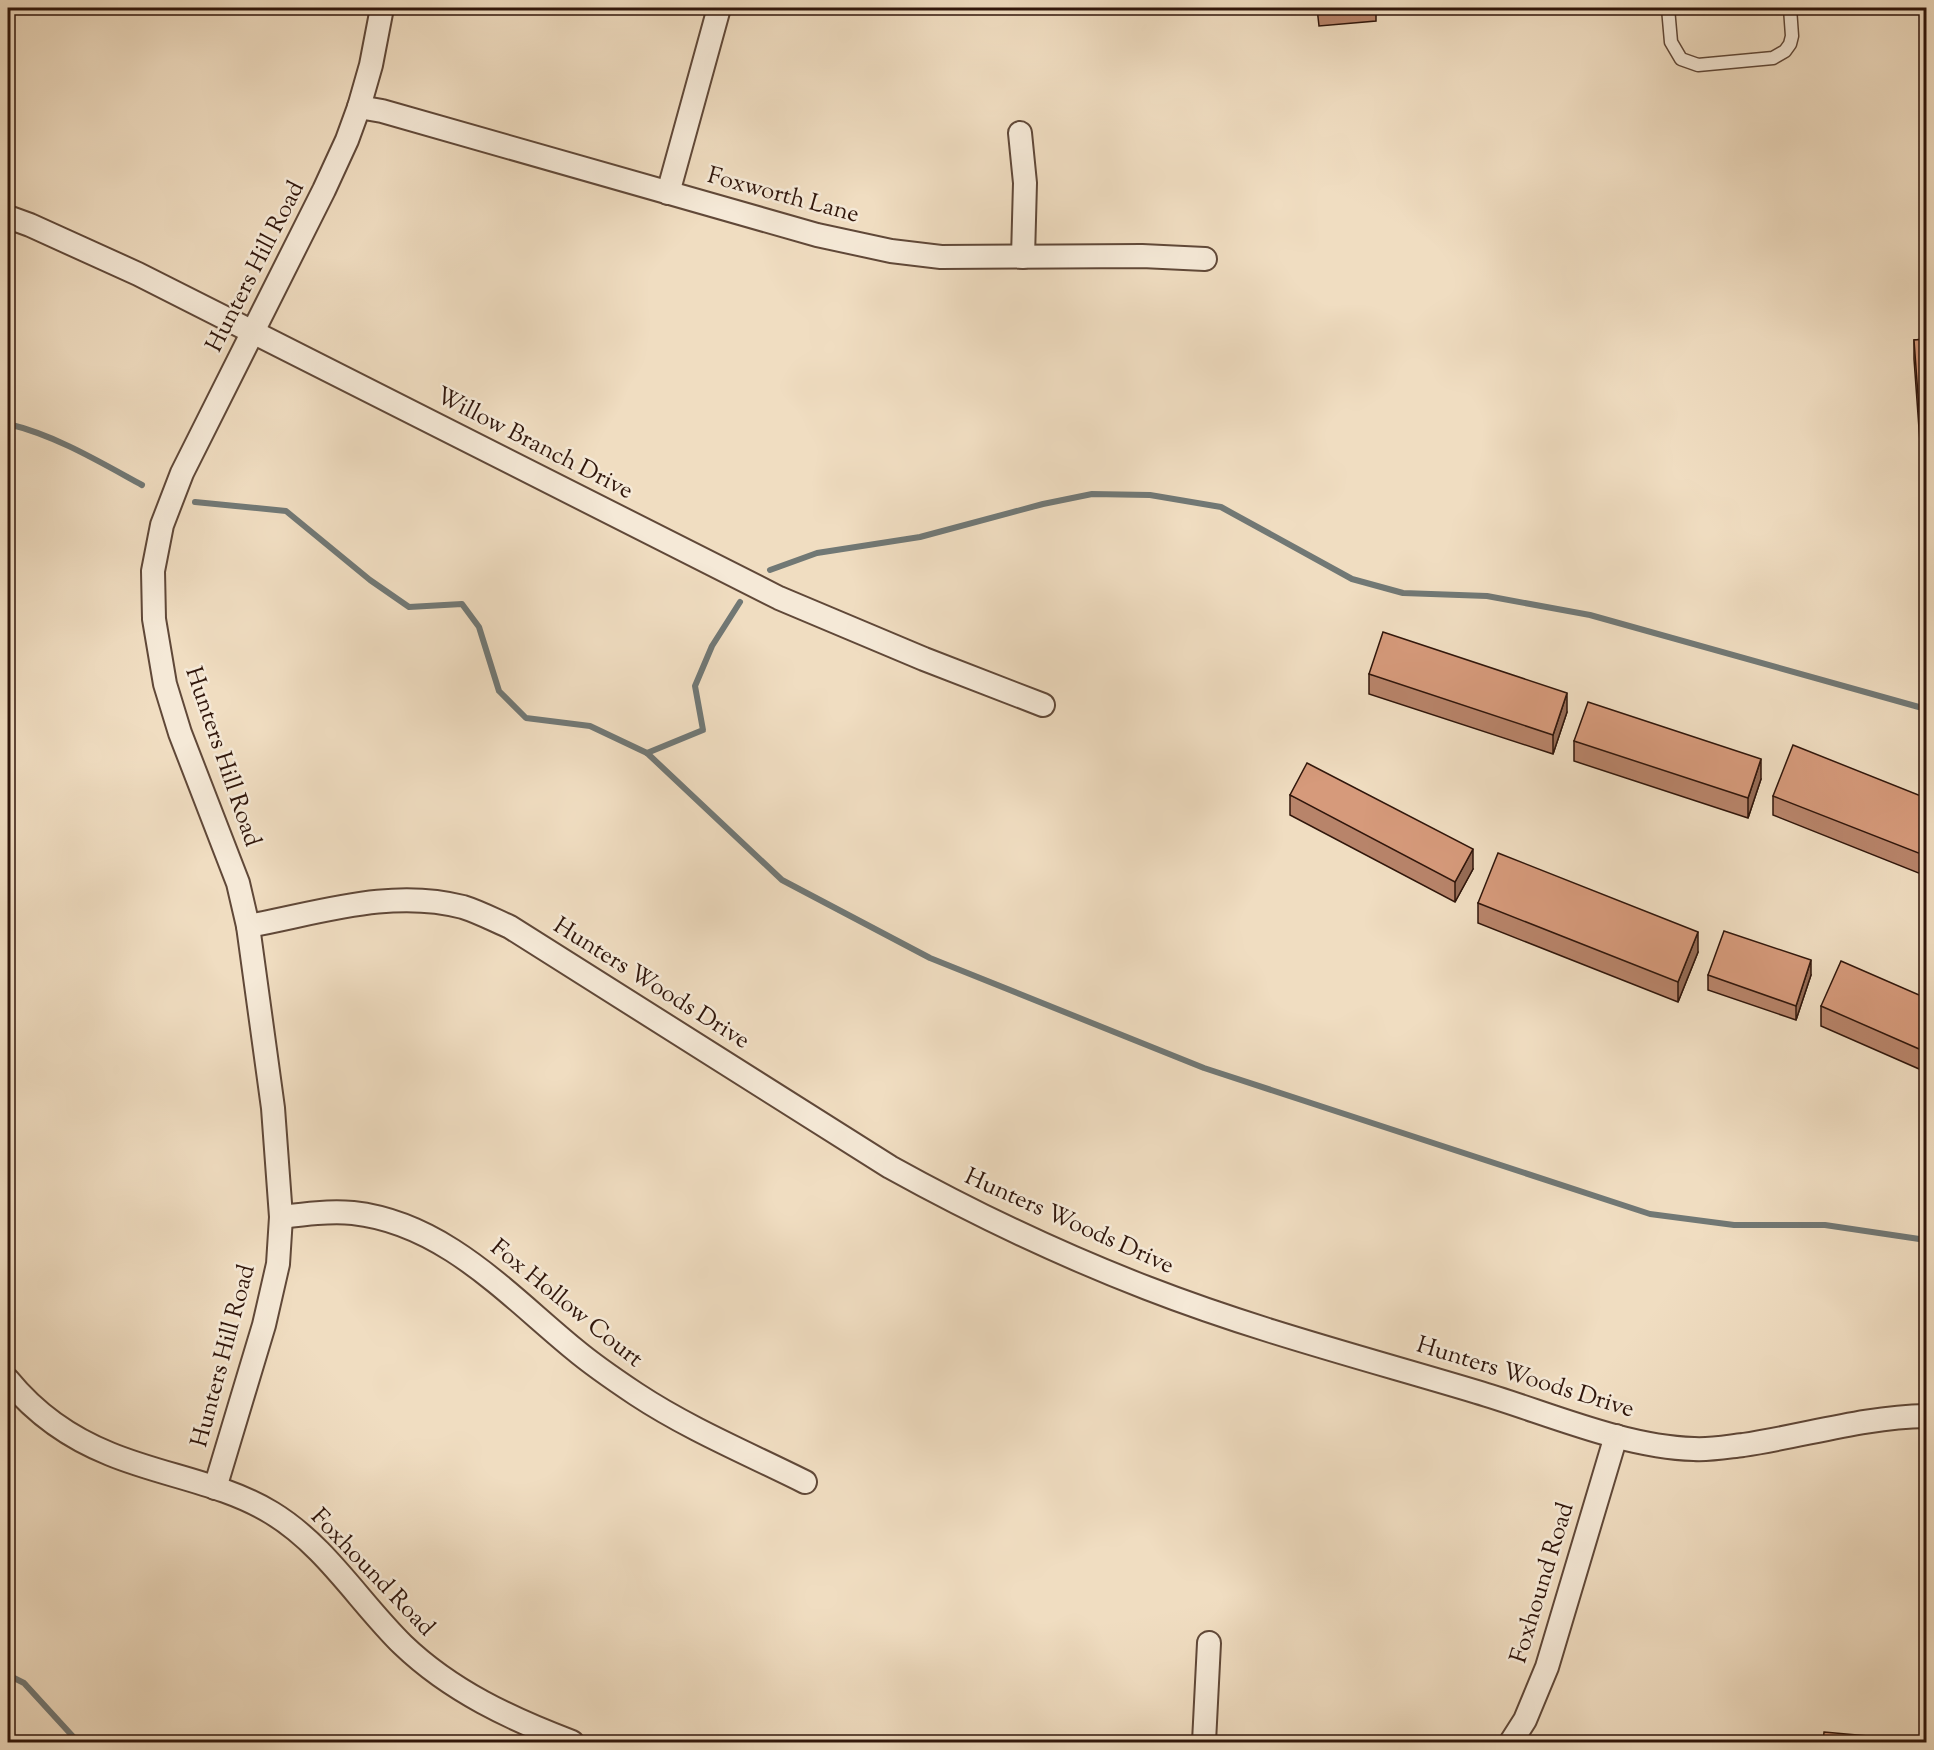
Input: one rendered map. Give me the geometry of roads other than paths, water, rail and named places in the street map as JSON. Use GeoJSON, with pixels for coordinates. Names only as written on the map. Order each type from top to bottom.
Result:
{"type":"FeatureCollection","features":[{"type":"Feature","properties":{"kind":"street","name":"Hunters Hill Road"},"geometry":{"type":"LineString","coordinates":[[215,1488],[264,1325],[278,1264],[281,1217],[273,1108],[248,926],[238,882],[180,733],[165,684],[152,596],[156,550],[162,525],[182,473],[324,190],[360,107],[382,8]]}},
{"type":"Feature","properties":{"kind":"street"},"geometry":{"type":"LineString","coordinates":[[668,193],[719,8]]}},
{"type":"Feature","properties":{"kind":"street","name":"Foxworth Lane"},"geometry":{"type":"LineString","coordinates":[[360,107],[382,111],[817,235],[891,251],[941,257],[1142,256],[1205,259]]}},
{"type":"Feature","properties":{"kind":"street"},"geometry":{"type":"LineString","coordinates":[[1020,133],[1025,183],[1023,257]]}},
{"type":"Feature","properties":{"kind":"street","name":"Willow Branch Drive"},"geometry":{"type":"LineString","coordinates":[[8,217],[138,274],[779,598],[924,659],[1043,705]]}},
{"type":"Feature","properties":{"kind":"street","name":"Hunters Woods Drive"},"geometry":{"type":"LineString","coordinates":[[248,926],[329,908],[398,900],[438,902],[480,913],[510,927],[890,1167],[1032,1240],[1147,1288],[1226,1316],[1616,1436],[1670,1447],[1710,1449],[1764,1442],[1886,1418],[1926,1416]]}},
{"type":"Feature","properties":{"kind":"street","name":"Fox Hollow Court"},"geometry":{"type":"LineString","coordinates":[[281,1217],[315,1213],[351,1213],[390,1221],[423,1233],[482,1270],[575,1350],[636,1394],[674,1417],[805,1482]]}},
{"type":"Feature","properties":{"kind":"street","name":"Foxhound Road"},"geometry":{"type":"LineString","coordinates":[[8,1380],[27,1402],[77,1438],[110,1454],[215,1488],[258,1505],[298,1532],[325,1556],[380,1621],[427,1667],[450,1684],[480,1701],[572,1743]]}},
{"type":"Feature","properties":{"kind":"street","name":"Foxhound Road"},"geometry":{"type":"LineString","coordinates":[[1511,1743],[1525,1720],[1547,1667],[1616,1436]]}},
{"type":"Feature","properties":{"kind":"street"},"geometry":{"type":"LineString","coordinates":[[1204,1743],[1209,1643]]}},
{"type":"Feature","properties":{"kind":"lane"},"geometry":{"type":"LineString","coordinates":[[1668,8],[1671,42],[1681,59],[1698,65],[1773,58],[1785,51],[1792,36],[1790,8]]}},
{"type":"Feature","properties":{"kind":"waterway"},"geometry":{"type":"LineString","coordinates":[[8,424],[60,442],[142,485]]}},
{"type":"Feature","properties":{"kind":"waterway"},"geometry":{"type":"LineString","coordinates":[[770,570],[817,553],[920,537],[1043,504],[1092,494],[1150,495],[1221,507],[1352,579],[1403,593],[1487,596],[1590,615],[1926,709]]}},
{"type":"Feature","properties":{"kind":"waterway"},"geometry":{"type":"LineString","coordinates":[[195,502],[286,511],[370,580],[409,607],[462,604],[479,627],[499,691],[526,718],[590,726],[647,753],[782,880],[930,958],[1204,1068],[1650,1214],[1734,1225],[1825,1225],[1926,1240]]}},
{"type":"Feature","properties":{"kind":"waterway"},"geometry":{"type":"LineString","coordinates":[[647,753],[703,730],[695,686],[712,646],[740,602]]}},
{"type":"Feature","properties":{"kind":"waterway"},"geometry":{"type":"LineString","coordinates":[[8,1675],[24,1683],[78,1742]]}}]}
